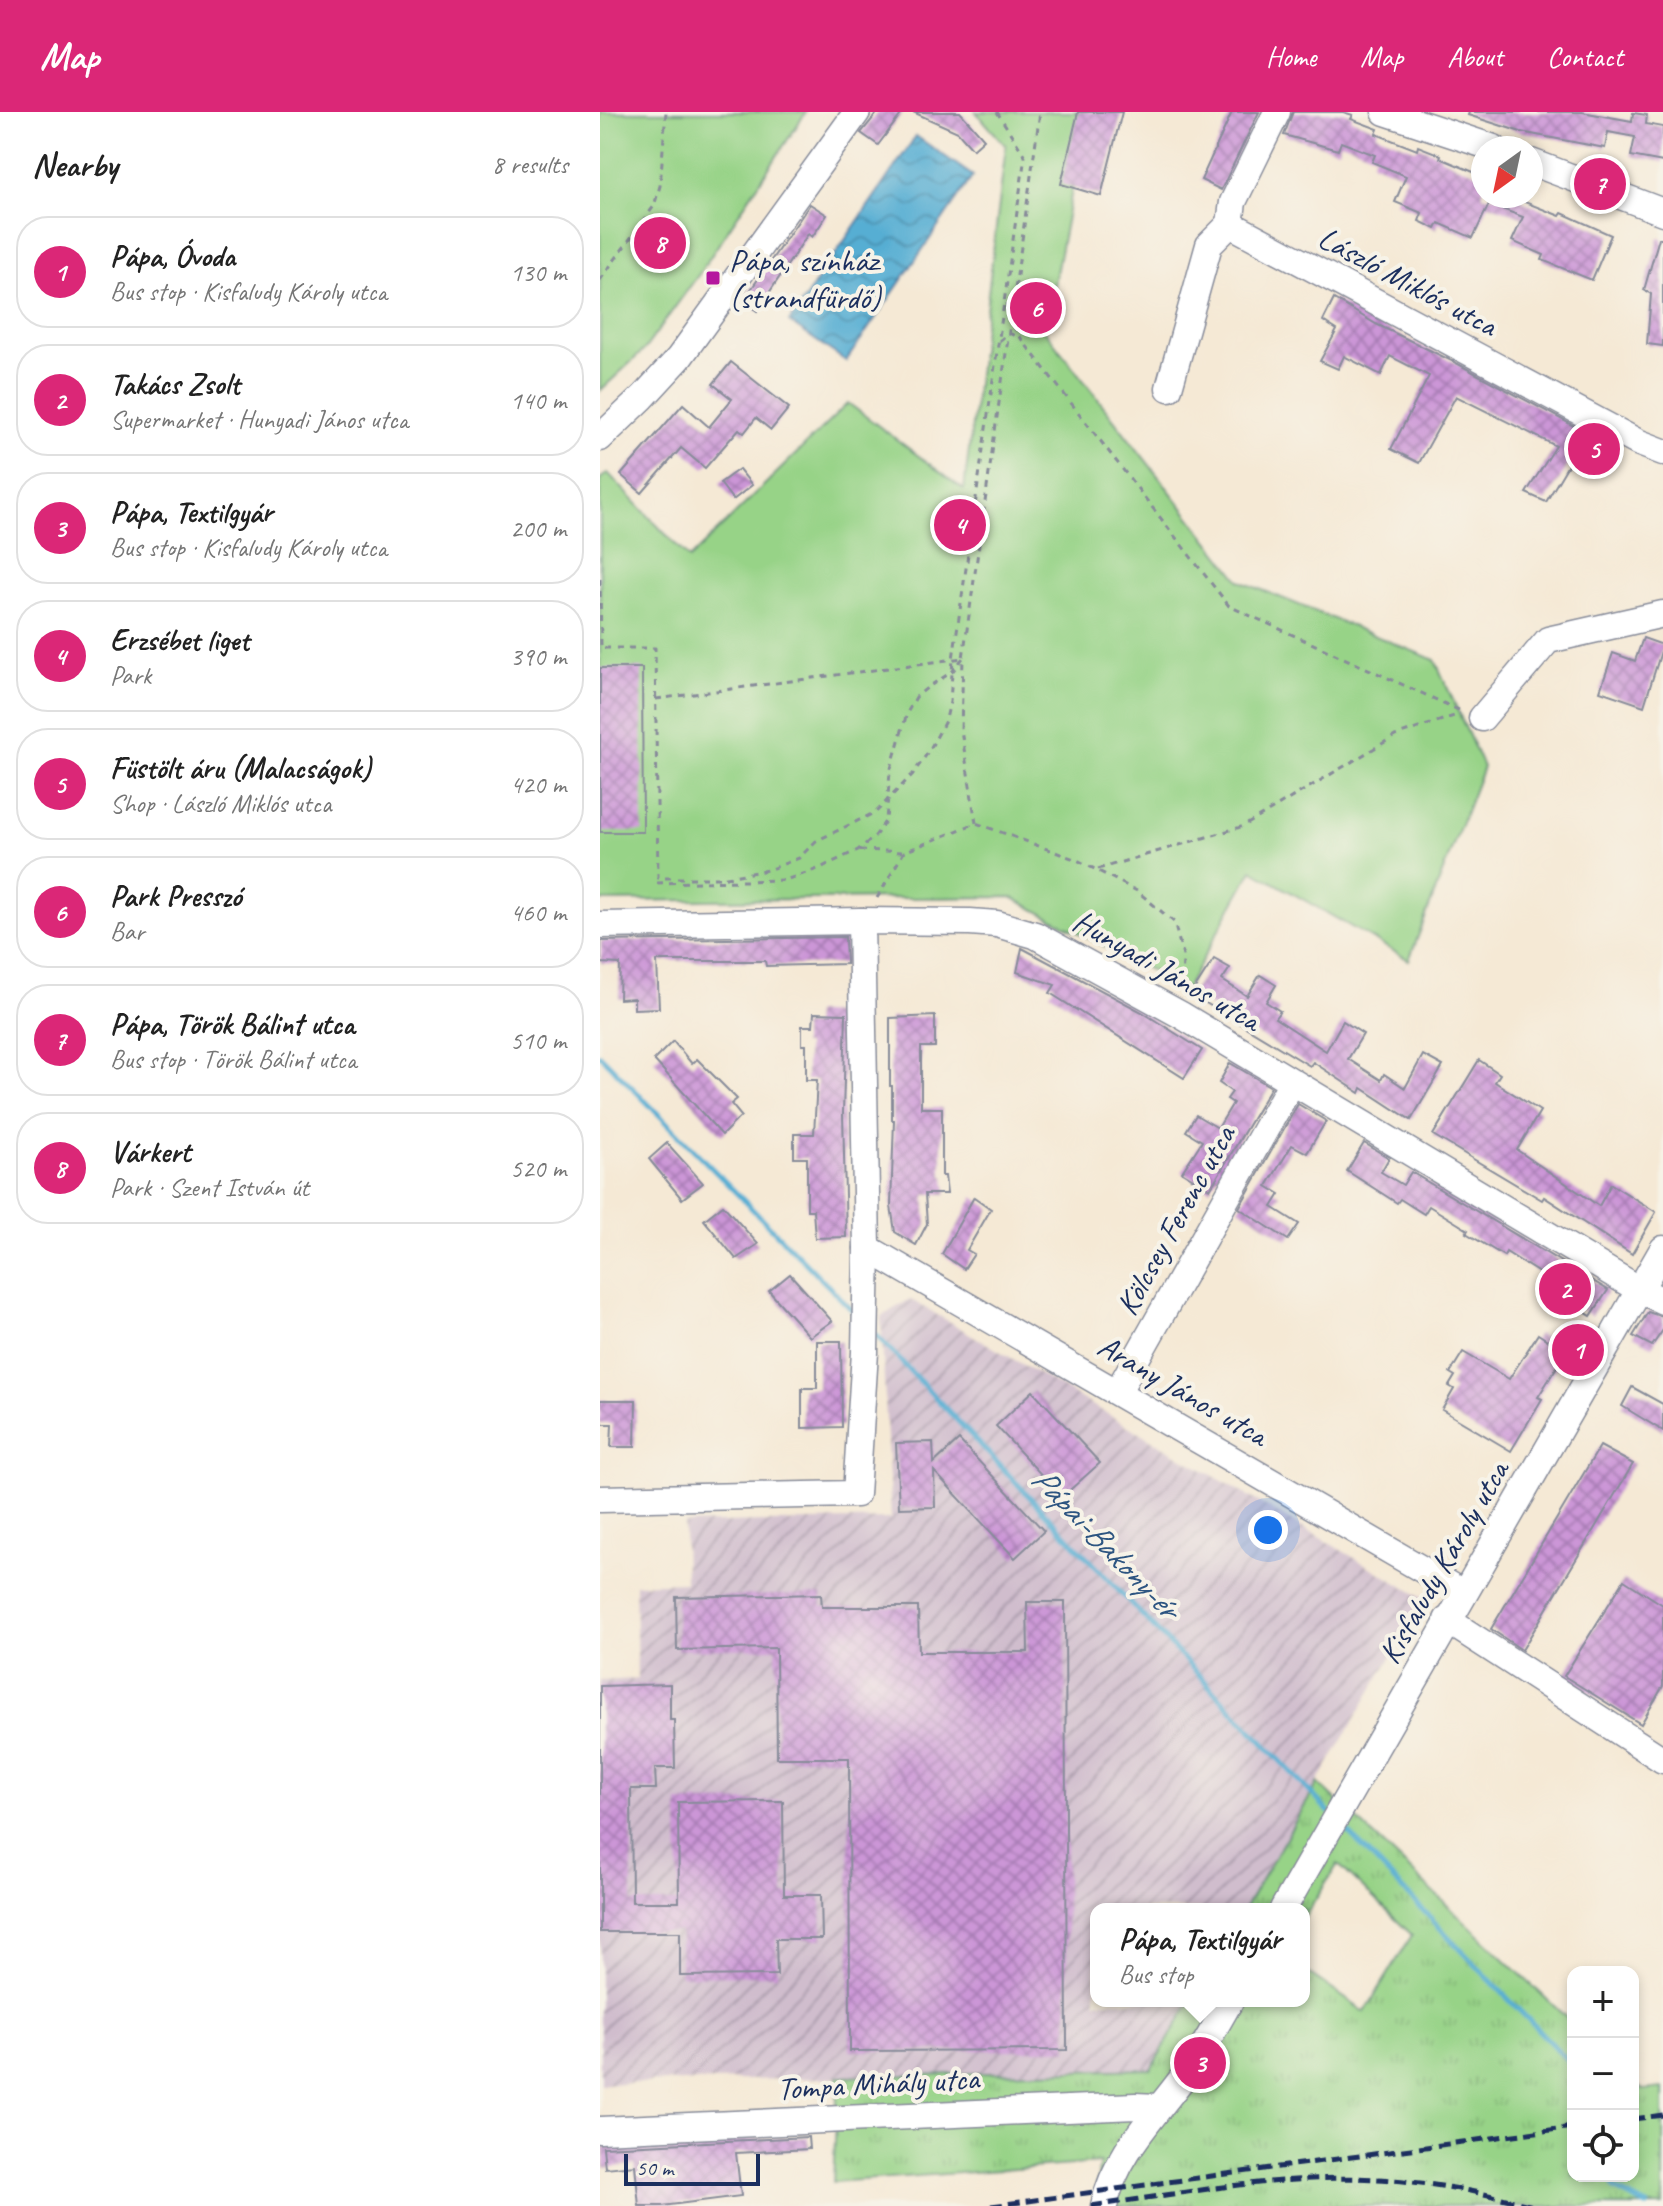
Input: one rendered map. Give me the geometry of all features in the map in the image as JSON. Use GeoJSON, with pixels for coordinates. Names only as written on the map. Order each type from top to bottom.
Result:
{"type":"FeatureCollection","features":[{"type":"Feature","properties":{"kind":"street"},"geometry":{"type":"LineString","coordinates":[[600,438],[679,358],[857,112]]}},
{"type":"Feature","properties":{"kind":"street"},"geometry":{"type":"LineString","coordinates":[[1169,388],[1209,245],[1231,216],[1277,112]]}},
{"type":"Feature","properties":{"kind":"street"},"geometry":{"type":"LineString","coordinates":[[1385,112],[1455,122],[1476,136]]}},
{"type":"Feature","properties":{"kind":"street"},"geometry":{"type":"LineString","coordinates":[[1543,167],[1663,212]]}},
{"type":"Feature","properties":{"kind":"street","name":"László Miklós utca"},"geometry":{"type":"LineString","coordinates":[[1231,216],[1623,435],[1663,452]]}},
{"type":"Feature","properties":{"kind":"street"},"geometry":{"type":"LineString","coordinates":[[1473,715],[1548,640],[1663,614]]}},
{"type":"Feature","properties":{"kind":"street"},"geometry":{"type":"LineString","coordinates":[[600,1499],[856,1494],[865,1352],[867,1248],[861,921]]}},
{"type":"Feature","properties":{"kind":"street","name":"Hunyadi János utca"},"geometry":{"type":"LineString","coordinates":[[600,925],[861,921],[970,922],[1017,928],[1053,943],[1181,1015],[1651,1295]]}},
{"type":"Feature","properties":{"kind":"street","name":"Kölcsey Ferenc utca"},"geometry":{"type":"LineString","coordinates":[[1118,1391],[1292,1082]]}},
{"type":"Feature","properties":{"kind":"street","name":"Arany János utca"},"geometry":{"type":"LineString","coordinates":[[867,1248],[1463,1593]]}},
{"type":"Feature","properties":{"kind":"street","name":"Kisfaludy Károly utca"},"geometry":{"type":"LineString","coordinates":[[1286,1903],[1463,1593],[1651,1295],[1663,1249]]}},
{"type":"Feature","properties":{"kind":"street"},"geometry":{"type":"LineString","coordinates":[[866,1305],[900,1281],[917,1276]]}},
{"type":"Feature","properties":{"kind":"street"},"geometry":{"type":"LineString","coordinates":[[1447,1620],[1663,1760]]}},
{"type":"Feature","properties":{"kind":"street"},"geometry":{"type":"LineString","coordinates":[[1104,2206],[1108,2190],[1136,2134],[1198,2057],[1227,2007]]}},
{"type":"Feature","properties":{"kind":"street","name":"Tompa Mihály utca"},"geometry":{"type":"LineString","coordinates":[[600,2130],[1158,2107]]}},
{"type":"Feature","properties":{"kind":"path"},"geometry":{"type":"LineString","coordinates":[[600,280],[654,206],[660,186],[666,112]]}},
{"type":"Feature","properties":{"kind":"path"},"geometry":{"type":"LineString","coordinates":[[657,881],[721,878],[768,870],[799,858],[816,841],[876,812],[889,800],[921,763],[946,719],[1025,156],[997,112]]}},
{"type":"Feature","properties":{"kind":"path"},"geometry":{"type":"LineString","coordinates":[[976,823],[961,730],[963,658],[1040,112]]}},
{"type":"Feature","properties":{"kind":"path"},"geometry":{"type":"LineString","coordinates":[[1005,299],[1011,321],[1022,340],[1229,606],[1473,715]]}},
{"type":"Feature","properties":{"kind":"path"},"geometry":{"type":"LineString","coordinates":[[999,341],[1009,333]]}},
{"type":"Feature","properties":{"kind":"path"},"geometry":{"type":"LineString","coordinates":[[1009,333],[1022,340]]}},
{"type":"Feature","properties":{"kind":"path"},"geometry":{"type":"LineString","coordinates":[[600,579],[601,648],[655,648],[657,881]]}},
{"type":"Feature","properties":{"kind":"path"},"geometry":{"type":"LineString","coordinates":[[656,699],[963,658]]}},
{"type":"Feature","properties":{"kind":"path"},"geometry":{"type":"LineString","coordinates":[[657,881],[785,880],[858,850],[875,836],[886,820],[890,772],[907,713],[916,697],[952,672],[963,658]]}},
{"type":"Feature","properties":{"kind":"path"},"geometry":{"type":"LineString","coordinates":[[1097,869],[1244,826],[1395,736],[1473,715]]}},
{"type":"Feature","properties":{"kind":"path"},"geometry":{"type":"LineString","coordinates":[[858,850],[904,852],[976,823],[1097,869],[1137,891],[1174,922],[1183,956],[1181,1015]]}},
{"type":"Feature","properties":{"kind":"path"},"geometry":{"type":"LineString","coordinates":[[886,883],[904,852]]}},
{"type":"Feature","properties":{"kind":"shaded area"},"geometry":{"type":"Polygon","coordinates":[[[910,1299],[1425,1599],[1248,1903],[1090,1903],[1090,2007],[1187,2007],[1151,2069],[600,2084],[600,1681],[637,1679],[635,1584],[685,1582],[684,1524],[891,1519],[881,1317],[910,1299]]]}},
{"type":"Feature","properties":{"kind":"green space"},"geometry":{"type":"Polygon","coordinates":[[[600,112],[806,112],[699,274],[644,350],[600,391],[600,112]]]}},
{"type":"Feature","properties":{"kind":"green space"},"geometry":{"type":"Polygon","coordinates":[[[976,112],[1087,112],[1045,331],[1240,581],[1435,660],[1483,767],[1409,960],[1252,870],[1186,989],[1011,897],[600,901],[600,479],[608,473],[689,559],[848,403],[964,490],[1006,146],[976,112]]]}},
{"type":"Feature","properties":{"kind":"green space"},"geometry":{"type":"Polygon","coordinates":[[[1318,1783],[1567,2018],[1567,2182],[1639,2182],[1639,2086],[1643,2090],[1663,2088],[1663,2206],[1093,2206],[1100,2163],[833,2182],[838,2077],[1151,2069],[1187,2007],[1310,2007],[1310,1974],[1365,2012],[1412,1935],[1338,1864],[1310,1908],[1310,1903],[1248,1903],[1318,1783]]]}},
{"type":"Feature","properties":{"kind":"water"},"geometry":{"type":"Polygon","coordinates":[[[916,136],[973,176],[846,361],[789,322],[916,136]]]}},
{"type":"Feature","properties":{"kind":"building"},"geometry":{"type":"Polygon","coordinates":[[[878,112],[903,112],[878,145],[861,133],[878,112]]]}},
{"type":"Feature","properties":{"kind":"building"},"geometry":{"type":"Polygon","coordinates":[[[913,112],[960,112],[984,139],[973,149],[958,132],[913,112]]]}},
{"type":"Feature","properties":{"kind":"building"},"geometry":{"type":"Polygon","coordinates":[[[1078,112],[1122,112],[1101,196],[1061,184],[1078,112]]]}},
{"type":"Feature","properties":{"kind":"building"},"geometry":{"type":"Polygon","coordinates":[[[1232,112],[1259,112],[1221,190],[1201,180],[1232,112]]]}},
{"type":"Feature","properties":{"kind":"building"},"geometry":{"type":"Polygon","coordinates":[[[1293,112],[1343,112],[1353,115],[1351,119],[1378,129],[1376,134],[1417,150],[1418,146],[1471,171],[1471,208],[1487,208],[1473,238],[1439,223],[1436,229],[1419,221],[1422,213],[1395,202],[1406,176],[1372,162],[1375,155],[1341,142],[1338,150],[1284,135],[1293,112]]]}},
{"type":"Feature","properties":{"kind":"building"},"geometry":{"type":"Polygon","coordinates":[[[1469,112],[1582,112],[1632,121],[1633,113],[1647,115],[1646,124],[1663,127],[1663,162],[1631,156],[1635,137],[1608,132],[1605,148],[1521,132],[1468,115],[1469,112]]]}},
{"type":"Feature","properties":{"kind":"building"},"geometry":{"type":"Polygon","coordinates":[[[810,204],[827,215],[812,237],[808,234],[757,311],[743,301],[810,204]]]}},
{"type":"Feature","properties":{"kind":"building"},"geometry":{"type":"Polygon","coordinates":[[[1499,208],[1540,208],[1560,216],[1562,213],[1611,235],[1592,280],[1542,260],[1544,255],[1512,241],[1523,217],[1499,208]]]}},
{"type":"Feature","properties":{"kind":"building"},"geometry":{"type":"Polygon","coordinates":[[[1659,238],[1663,238],[1663,346],[1647,344],[1651,294],[1644,290],[1659,238]]]}},
{"type":"Feature","properties":{"kind":"building"},"geometry":{"type":"Polygon","coordinates":[[[1334,299],[1376,324],[1587,433],[1546,502],[1526,493],[1556,446],[1456,396],[1419,463],[1391,449],[1429,376],[1390,356],[1381,375],[1344,356],[1338,369],[1320,361],[1337,330],[1323,321],[1334,299]]]}},
{"type":"Feature","properties":{"kind":"building"},"geometry":{"type":"Polygon","coordinates":[[[731,362],[789,408],[771,430],[756,418],[744,433],[739,429],[705,468],[681,448],[642,493],[621,475],[683,404],[709,427],[732,399],[713,384],[731,362]]]}},
{"type":"Feature","properties":{"kind":"building"},"geometry":{"type":"Polygon","coordinates":[[[739,469],[752,485],[733,500],[720,483],[739,469]]]}},
{"type":"Feature","properties":{"kind":"building"},"geometry":{"type":"Polygon","coordinates":[[[1643,638],[1663,645],[1644,706],[1600,691],[1613,653],[1635,661],[1643,638]]]}},
{"type":"Feature","properties":{"kind":"building"},"geometry":{"type":"Polygon","coordinates":[[[600,668],[642,668],[643,832],[600,832],[600,668]]]}},
{"type":"Feature","properties":{"kind":"building"},"geometry":{"type":"Polygon","coordinates":[[[845,937],[846,964],[766,966],[765,961],[657,961],[659,1008],[634,1009],[634,998],[619,999],[620,964],[601,963],[601,941],[845,937]]]}},
{"type":"Feature","properties":{"kind":"building"},"geometry":{"type":"Polygon","coordinates":[[[1022,948],[1142,1012],[1202,1050],[1184,1078],[1050,993],[1055,985],[1017,972],[1022,948]]]}},
{"type":"Feature","properties":{"kind":"building"},"geometry":{"type":"Polygon","coordinates":[[[1214,959],[1230,968],[1222,980],[1247,996],[1260,975],[1276,985],[1266,1002],[1280,1011],[1275,1018],[1326,1051],[1343,1021],[1363,1034],[1348,1059],[1381,1080],[1384,1074],[1405,1088],[1423,1055],[1443,1066],[1411,1120],[1362,1088],[1360,1093],[1313,1062],[1310,1066],[1191,994],[1214,959]]]}},
{"type":"Feature","properties":{"kind":"building"},"geometry":{"type":"Polygon","coordinates":[[[814,1013],[846,1014],[843,1113],[846,1237],[815,1238],[813,1210],[807,1210],[807,1158],[794,1158],[794,1134],[814,1134],[817,1080],[806,1080],[806,1045],[802,1045],[802,1026],[813,1026],[814,1013]]]}},
{"type":"Feature","properties":{"kind":"building"},"geometry":{"type":"Polygon","coordinates":[[[935,1016],[935,1047],[921,1047],[921,1108],[942,1108],[942,1176],[945,1176],[947,1194],[925,1194],[927,1224],[916,1245],[895,1232],[891,1206],[894,1120],[890,1086],[890,1018],[935,1016]]]}},
{"type":"Feature","properties":{"kind":"building"},"geometry":{"type":"Polygon","coordinates":[[[673,1041],[692,1064],[697,1059],[737,1099],[731,1104],[741,1116],[722,1135],[654,1060],[673,1041]]]}},
{"type":"Feature","properties":{"kind":"building"},"geometry":{"type":"Polygon","coordinates":[[[1479,1060],[1500,1074],[1495,1082],[1540,1111],[1517,1150],[1599,1206],[1611,1184],[1656,1212],[1632,1254],[1544,1197],[1542,1200],[1433,1135],[1479,1060]]]}},
{"type":"Feature","properties":{"kind":"building"},"geometry":{"type":"Polygon","coordinates":[[[1230,1063],[1271,1087],[1210,1189],[1182,1172],[1202,1141],[1186,1131],[1196,1115],[1218,1128],[1233,1103],[1227,1099],[1232,1092],[1219,1083],[1230,1063]]]}},
{"type":"Feature","properties":{"kind":"building"},"geometry":{"type":"Polygon","coordinates":[[[1298,1104],[1326,1121],[1307,1153],[1292,1145],[1267,1186],[1280,1194],[1272,1207],[1299,1224],[1288,1240],[1239,1208],[1298,1104]]]}},
{"type":"Feature","properties":{"kind":"building"},"geometry":{"type":"Polygon","coordinates":[[[667,1143],[703,1183],[682,1199],[649,1159],[667,1143]]]}},
{"type":"Feature","properties":{"kind":"building"},"geometry":{"type":"Polygon","coordinates":[[[1364,1143],[1389,1158],[1381,1172],[1403,1185],[1411,1172],[1608,1290],[1591,1316],[1546,1287],[1550,1280],[1506,1252],[1504,1256],[1466,1233],[1468,1230],[1429,1206],[1424,1214],[1400,1199],[1397,1203],[1347,1171],[1364,1143]]]}},
{"type":"Feature","properties":{"kind":"building"},"geometry":{"type":"Polygon","coordinates":[[[974,1197],[991,1209],[967,1250],[974,1254],[964,1269],[942,1254],[974,1197]]]}},
{"type":"Feature","properties":{"kind":"building"},"geometry":{"type":"Polygon","coordinates":[[[723,1205],[758,1244],[736,1259],[704,1220],[723,1205]]]}},
{"type":"Feature","properties":{"kind":"building"},"geometry":{"type":"Polygon","coordinates":[[[790,1274],[832,1321],[810,1337],[769,1291],[790,1274]]]}},
{"type":"Feature","properties":{"kind":"building"},"geometry":{"type":"Polygon","coordinates":[[[1648,1312],[1663,1317],[1663,1330],[1652,1346],[1633,1336],[1648,1312]]]}},
{"type":"Feature","properties":{"kind":"building"},"geometry":{"type":"Polygon","coordinates":[[[1538,1334],[1566,1352],[1538,1397],[1542,1399],[1511,1451],[1442,1410],[1454,1389],[1449,1386],[1455,1376],[1450,1373],[1463,1352],[1509,1379],[1538,1334]]]}},
{"type":"Feature","properties":{"kind":"building"},"geometry":{"type":"Polygon","coordinates":[[[817,1341],[841,1341],[842,1427],[802,1428],[802,1388],[817,1388],[817,1341]]]}},
{"type":"Feature","properties":{"kind":"building"},"geometry":{"type":"Polygon","coordinates":[[[1632,1387],[1663,1404],[1663,1431],[1622,1406],[1632,1387]]]}},
{"type":"Feature","properties":{"kind":"building"},"geometry":{"type":"Polygon","coordinates":[[[1033,1391],[1100,1463],[1062,1497],[996,1426],[1033,1391]]]}},
{"type":"Feature","properties":{"kind":"building"},"geometry":{"type":"Polygon","coordinates":[[[600,1400],[636,1400],[635,1447],[611,1447],[612,1424],[600,1424],[600,1400]]]}},
{"type":"Feature","properties":{"kind":"building"},"geometry":{"type":"Polygon","coordinates":[[[959,1440],[1044,1531],[1015,1558],[934,1471],[935,1507],[899,1508],[896,1443],[933,1442],[934,1463],[959,1440]]]}},
{"type":"Feature","properties":{"kind":"building"},"geometry":{"type":"Polygon","coordinates":[[[1600,1446],[1633,1464],[1522,1650],[1491,1629],[1600,1446]]]}},
{"type":"Feature","properties":{"kind":"building"},"geometry":{"type":"Polygon","coordinates":[[[1624,1580],[1663,1605],[1663,1686],[1641,1724],[1564,1676],[1624,1580]]]}},
{"type":"Feature","properties":{"kind":"building"},"geometry":{"type":"Polygon","coordinates":[[[821,1594],[822,1607],[918,1607],[919,1652],[1028,1652],[1027,1602],[1065,1602],[1067,2050],[850,2051],[849,1758],[777,1758],[776,1648],[677,1650],[676,1597],[821,1594]]]}},
{"type":"Feature","properties":{"kind":"building"},"geometry":{"type":"Polygon","coordinates":[[[670,1684],[675,1768],[655,1768],[656,1789],[631,1789],[632,1902],[679,1902],[678,1802],[783,1801],[784,1895],[821,1895],[822,1939],[776,1939],[777,1975],[680,1976],[680,1932],[600,1932],[600,1686],[670,1684]]]}},
{"type":"Feature","properties":{"kind":"building"},"geometry":{"type":"Polygon","coordinates":[[[808,2137],[809,2149],[736,2153],[741,2196],[639,2206],[635,2165],[605,2168],[603,2147],[808,2137]]]}},
{"type":"Feature","properties":{"kind":"waterway","name":"Pápai-Bakony-ér"},"geometry":{"type":"LineString","coordinates":[[600,1055],[855,1313]]}},
{"type":"Feature","properties":{"kind":"waterway","name":"Pápai-Bakony-ér"},"geometry":{"type":"LineString","coordinates":[[876,1335],[1329,1812]]}},
{"type":"Feature","properties":{"kind":"waterway","name":"Pápai-Bakony-ér"},"geometry":{"type":"LineString","coordinates":[[1341,1825],[1567,2060]]}},
{"type":"Feature","properties":{"kind":"waterway","name":"Pápai-Bakony-ér"},"geometry":{"type":"LineString","coordinates":[[1612,2182],[1614,2189],[1647,2206]]}},
{"type":"Feature","properties":{"kind":"railway"},"geometry":{"type":"LineString","coordinates":[[1639,2118],[1663,2115]]}},
{"type":"Feature","properties":{"kind":"railway"},"geometry":{"type":"LineString","coordinates":[[991,2206],[1567,2128]]}},
{"type":"Feature","properties":{"kind":"railway"},"geometry":{"type":"LineString","coordinates":[[1091,2206],[1234,2186],[1341,2178],[1436,2185],[1533,2206]]}},
{"type":"Feature","properties":{"kind":"place","name":"Pápa, Török Bálint utca"},"geometry":{"type":"Point","coordinates":[1600,184]}},
{"type":"Feature","properties":{"kind":"place","name":"Várkert"},"geometry":{"type":"Point","coordinates":[660,243]}},
{"type":"Feature","properties":{"kind":"place","name":"Pápa, színház (strandfürdő)"},"geometry":{"type":"Point","coordinates":[713,278]}},
{"type":"Feature","properties":{"kind":"place","name":"Park Presszó"},"geometry":{"type":"Point","coordinates":[1036,308]}},
{"type":"Feature","properties":{"kind":"place","name":"Füstölt áru (Malacságok)"},"geometry":{"type":"Point","coordinates":[1594,449]}},
{"type":"Feature","properties":{"kind":"place","name":"Erzsébet liget"},"geometry":{"type":"Point","coordinates":[960,525]}},
{"type":"Feature","properties":{"kind":"place","name":"Takács Zsolt"},"geometry":{"type":"Point","coordinates":[1565,1289]}},
{"type":"Feature","properties":{"kind":"place","name":"Pápa, Óvoda"},"geometry":{"type":"Point","coordinates":[1578,1350]}},
{"type":"Feature","properties":{"kind":"place","name":"Pápa, Textilgyár"},"geometry":{"type":"Point","coordinates":[1200,2063]}}]}
